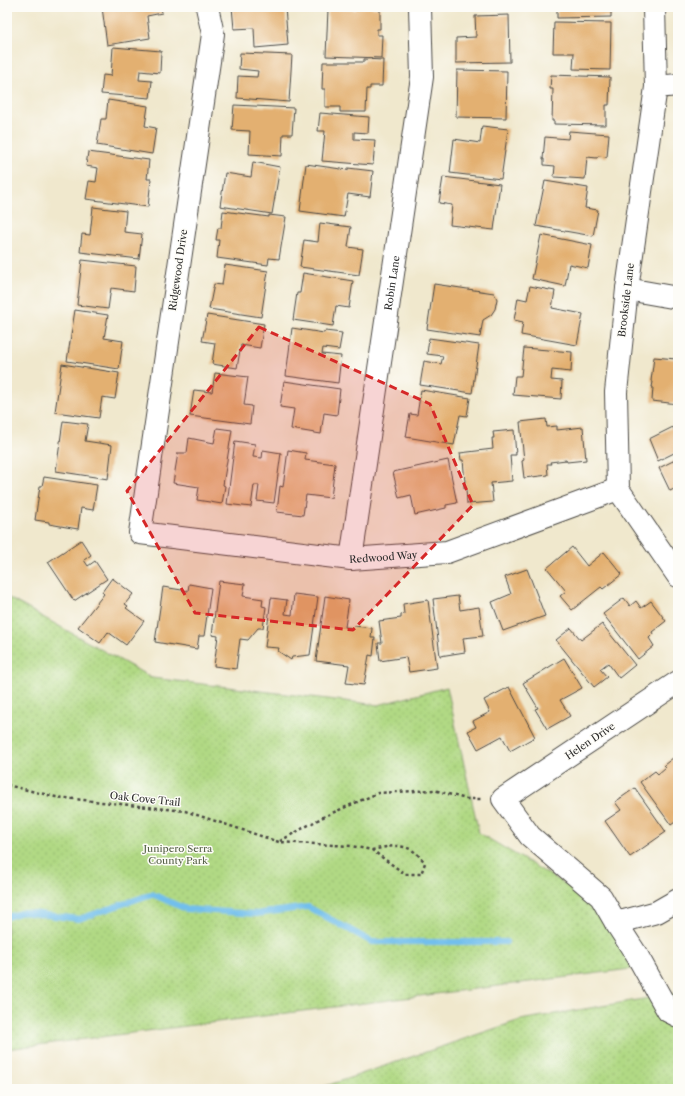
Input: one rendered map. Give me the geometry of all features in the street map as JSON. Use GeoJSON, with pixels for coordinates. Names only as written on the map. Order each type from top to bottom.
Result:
{"type":"FeatureCollection","features":[{"type":"Feature","properties":{"kind":"street","name":"Ridgewood Drive"},"geometry":{"type":"LineString","coordinates":[[140,533],[213,34],[207,7]]}},
{"type":"Feature","properties":{"kind":"street","name":"Robin Lane"},"geometry":{"type":"LineString","coordinates":[[351,559],[422,77],[420,7]]}},
{"type":"Feature","properties":{"kind":"street","name":"Brookside Lane"},"geometry":{"type":"LineString","coordinates":[[618,489],[616,392],[627,289],[656,87],[654,7]]}},
{"type":"Feature","properties":{"kind":"street"},"geometry":{"type":"LineString","coordinates":[[656,87],[678,85]]}},
{"type":"Feature","properties":{"kind":"street"},"geometry":{"type":"LineString","coordinates":[[627,289],[678,298]]}},
{"type":"Feature","properties":{"kind":"street","name":"Redwood Way"},"geometry":{"type":"LineString","coordinates":[[140,533],[351,559],[447,552],[618,489]]}},
{"type":"Feature","properties":{"kind":"street"},"geometry":{"type":"LineString","coordinates":[[618,489],[678,576]]}},
{"type":"Feature","properties":{"kind":"street","name":"Helen Drive"},"geometry":{"type":"LineString","coordinates":[[503,799],[678,682]]}},
{"type":"Feature","properties":{"kind":"street"},"geometry":{"type":"LineString","coordinates":[[503,799],[530,836],[601,897],[638,957],[668,1011],[678,1016]]}},
{"type":"Feature","properties":{"kind":"street"},"geometry":{"type":"LineString","coordinates":[[616,923],[657,912],[678,900]]}},
{"type":"Feature","properties":{"kind":"path","name":"Oak Cove Trail"},"geometry":{"type":"LineString","coordinates":[[7,785],[56,797],[185,811],[279,842],[351,846],[372,850],[386,847],[404,846],[418,853],[425,863],[422,874],[405,874],[372,850]]}},
{"type":"Feature","properties":{"kind":"path"},"geometry":{"type":"LineString","coordinates":[[279,842],[323,817],[378,793],[434,790],[466,799],[503,799]]}},
{"type":"Feature","properties":{"kind":"highlighted area"},"geometry":{"type":"Polygon","coordinates":[[[259,327],[430,404],[473,505],[353,630],[195,613],[127,491],[259,327]]]}},
{"type":"Feature","properties":{"kind":"green space","name":"Junipero Serra County Park"},"geometry":{"type":"Polygon","coordinates":[[[7,597],[152,678],[378,705],[447,687],[479,833],[594,901],[638,968],[7,1049],[7,597]]]}},
{"type":"Feature","properties":{"kind":"green space"},"geometry":{"type":"Polygon","coordinates":[[[678,993],[678,1089],[317,1089],[520,1020],[678,993]]]}},
{"type":"Feature","properties":{"kind":"building"},"geometry":{"type":"Polygon","coordinates":[[[102,7],[161,7],[162,13],[147,16],[150,38],[107,45],[102,7]]]}},
{"type":"Feature","properties":{"kind":"building"},"geometry":{"type":"Polygon","coordinates":[[[232,7],[285,7],[288,45],[255,48],[254,28],[234,29],[232,7]]]}},
{"type":"Feature","properties":{"kind":"building"},"geometry":{"type":"Polygon","coordinates":[[[356,7],[380,8],[380,29],[377,29],[377,35],[382,35],[381,58],[326,56],[328,9],[356,10],[356,7]]]}},
{"type":"Feature","properties":{"kind":"building"},"geometry":{"type":"Polygon","coordinates":[[[557,7],[611,7],[611,17],[557,18],[557,7]]]}},
{"type":"Feature","properties":{"kind":"building"},"geometry":{"type":"Polygon","coordinates":[[[509,15],[510,62],[456,63],[456,38],[476,37],[475,16],[509,15]]]}},
{"type":"Feature","properties":{"kind":"building"},"geometry":{"type":"Polygon","coordinates":[[[554,22],[611,23],[610,70],[573,69],[574,53],[553,53],[554,22]]]}},
{"type":"Feature","properties":{"kind":"building"},"geometry":{"type":"Polygon","coordinates":[[[113,47],[161,51],[160,73],[140,71],[139,80],[152,81],[150,98],[101,94],[103,75],[111,76],[113,47]]]}},
{"type":"Feature","properties":{"kind":"building"},"geometry":{"type":"Polygon","coordinates":[[[240,53],[292,55],[289,102],[237,98],[238,76],[257,77],[258,71],[239,69],[240,53]]]}},
{"type":"Feature","properties":{"kind":"building"},"geometry":{"type":"Polygon","coordinates":[[[364,59],[383,60],[382,86],[370,86],[370,89],[367,89],[366,112],[340,112],[340,107],[325,107],[325,89],[322,89],[323,62],[364,62],[364,59]]]}},
{"type":"Feature","properties":{"kind":"building"},"geometry":{"type":"Polygon","coordinates":[[[457,70],[507,71],[506,118],[456,117],[457,70]]]}},
{"type":"Feature","properties":{"kind":"building"},"geometry":{"type":"Polygon","coordinates":[[[551,75],[610,77],[609,105],[606,105],[606,125],[554,124],[554,121],[552,121],[553,89],[550,89],[551,75]]]}},
{"type":"Feature","properties":{"kind":"building"},"geometry":{"type":"Polygon","coordinates":[[[108,100],[148,106],[145,126],[156,128],[152,154],[97,145],[101,119],[106,119],[108,100]]]}},
{"type":"Feature","properties":{"kind":"building"},"geometry":{"type":"Polygon","coordinates":[[[234,105],[294,108],[292,134],[283,134],[282,156],[249,154],[250,131],[232,130],[234,105]]]}},
{"type":"Feature","properties":{"kind":"building"},"geometry":{"type":"Polygon","coordinates":[[[320,113],[369,117],[368,133],[354,132],[354,139],[375,140],[373,165],[322,161],[325,131],[318,131],[320,113]]]}},
{"type":"Feature","properties":{"kind":"building"},"geometry":{"type":"Polygon","coordinates":[[[482,126],[508,129],[501,179],[450,173],[454,139],[480,143],[482,126]]]}},
{"type":"Feature","properties":{"kind":"building"},"geometry":{"type":"Polygon","coordinates":[[[569,131],[609,134],[607,157],[587,157],[585,179],[554,177],[555,166],[544,165],[543,159],[545,137],[568,139],[569,131]]]}},
{"type":"Feature","properties":{"kind":"building"},"geometry":{"type":"Polygon","coordinates":[[[88,152],[149,160],[147,179],[151,179],[148,207],[86,199],[89,181],[96,182],[98,168],[86,166],[88,152]]]}},
{"type":"Feature","properties":{"kind":"building"},"geometry":{"type":"Polygon","coordinates":[[[253,162],[280,167],[272,214],[220,206],[225,173],[251,177],[253,162]]]}},
{"type":"Feature","properties":{"kind":"building"},"geometry":{"type":"Polygon","coordinates":[[[306,164],[348,170],[348,168],[373,171],[370,197],[348,194],[344,217],[300,211],[306,164]]]}},
{"type":"Feature","properties":{"kind":"building"},"geometry":{"type":"Polygon","coordinates":[[[443,177],[500,184],[494,230],[450,225],[452,205],[439,203],[443,177]]]}},
{"type":"Feature","properties":{"kind":"building"},"geometry":{"type":"Polygon","coordinates":[[[545,181],[588,188],[585,208],[598,210],[593,236],[536,226],[545,181]]]}},
{"type":"Feature","properties":{"kind":"building"},"geometry":{"type":"Polygon","coordinates":[[[93,207],[126,211],[124,232],[142,234],[139,259],[80,252],[82,234],[90,235],[93,207]]]}},
{"type":"Feature","properties":{"kind":"building"},"geometry":{"type":"Polygon","coordinates":[[[223,211],[269,217],[269,215],[286,217],[279,259],[269,258],[268,265],[217,258],[219,240],[216,240],[218,228],[221,228],[223,211]]]}},
{"type":"Feature","properties":{"kind":"building"},"geometry":{"type":"Polygon","coordinates":[[[320,223],[351,227],[348,247],[363,249],[359,275],[300,267],[304,240],[318,242],[320,223]]]}},
{"type":"Feature","properties":{"kind":"building"},"geometry":{"type":"Polygon","coordinates":[[[541,235],[592,245],[588,268],[569,264],[565,286],[532,279],[541,235]]]}},
{"type":"Feature","properties":{"kind":"building"},"geometry":{"type":"Polygon","coordinates":[[[82,260],[136,266],[134,291],[111,288],[108,309],[77,305],[82,260]]]}},
{"type":"Feature","properties":{"kind":"building"},"geometry":{"type":"Polygon","coordinates":[[[225,265],[268,271],[261,317],[209,309],[214,284],[222,285],[225,265]]]}},
{"type":"Feature","properties":{"kind":"building"},"geometry":{"type":"Polygon","coordinates":[[[303,273],[353,281],[349,308],[336,306],[333,326],[293,320],[297,293],[300,293],[303,273]]]}},
{"type":"Feature","properties":{"kind":"building"},"geometry":{"type":"Polygon","coordinates":[[[434,284],[494,293],[497,299],[495,309],[491,315],[483,320],[480,337],[427,329],[434,284]]]}},
{"type":"Feature","properties":{"kind":"building"},"geometry":{"type":"Polygon","coordinates":[[[530,286],[555,291],[552,308],[583,314],[577,345],[521,335],[523,322],[514,320],[518,298],[527,300],[530,286]]]}},
{"type":"Feature","properties":{"kind":"building"},"geometry":{"type":"Polygon","coordinates":[[[75,310],[108,315],[104,338],[123,341],[119,369],[67,361],[75,310]]]}},
{"type":"Feature","properties":{"kind":"building"},"geometry":{"type":"Polygon","coordinates":[[[207,315],[264,324],[260,348],[241,345],[237,368],[212,364],[215,343],[202,341],[207,315]]]}},
{"type":"Feature","properties":{"kind":"building"},"geometry":{"type":"Polygon","coordinates":[[[292,328],[324,333],[325,331],[342,333],[339,350],[323,348],[322,354],[341,356],[338,383],[286,376],[292,328]]]}},
{"type":"Feature","properties":{"kind":"building"},"geometry":{"type":"Polygon","coordinates":[[[429,338],[479,345],[472,393],[420,385],[424,361],[441,364],[443,356],[427,354],[429,338]]]}},
{"type":"Feature","properties":{"kind":"building"},"geometry":{"type":"Polygon","coordinates":[[[524,348],[572,352],[571,372],[552,370],[551,380],[562,381],[561,399],[513,395],[515,376],[521,376],[524,348]]]}},
{"type":"Feature","properties":{"kind":"building"},"geometry":{"type":"Polygon","coordinates":[[[676,356],[678,356],[678,404],[652,401],[653,382],[651,381],[654,357],[676,359],[676,356]]]}},
{"type":"Feature","properties":{"kind":"building"},"geometry":{"type":"Polygon","coordinates":[[[62,364],[119,373],[115,399],[102,397],[99,418],[55,412],[62,364]]]}},
{"type":"Feature","properties":{"kind":"building"},"geometry":{"type":"Polygon","coordinates":[[[215,373],[248,377],[244,405],[252,406],[250,424],[190,416],[194,390],[212,392],[215,373]]]}},
{"type":"Feature","properties":{"kind":"building"},"geometry":{"type":"Polygon","coordinates":[[[284,381],[340,389],[337,415],[324,413],[321,434],[291,429],[294,409],[280,407],[284,381]]]}},
{"type":"Feature","properties":{"kind":"building"},"geometry":{"type":"Polygon","coordinates":[[[421,390],[470,398],[467,416],[460,415],[454,445],[406,437],[410,414],[417,415],[421,390]]]}},
{"type":"Feature","properties":{"kind":"building"},"geometry":{"type":"Polygon","coordinates":[[[546,419],[547,427],[557,426],[557,430],[583,427],[586,460],[550,462],[551,464],[547,464],[548,475],[524,478],[522,461],[524,460],[520,422],[546,419]]]}},
{"type":"Feature","properties":{"kind":"building"},"geometry":{"type":"Polygon","coordinates":[[[63,421],[88,424],[85,441],[112,445],[108,479],[56,471],[63,421]]]}},
{"type":"Feature","properties":{"kind":"building"},"geometry":{"type":"Polygon","coordinates":[[[673,427],[676,433],[678,432],[678,487],[670,491],[659,468],[677,459],[674,453],[658,461],[649,439],[673,427]]]}},
{"type":"Feature","properties":{"kind":"building"},"geometry":{"type":"Polygon","coordinates":[[[217,428],[232,430],[223,485],[225,486],[222,504],[197,500],[199,487],[173,483],[178,453],[187,453],[189,438],[214,443],[217,428]]]}},
{"type":"Feature","properties":{"kind":"building"},"geometry":{"type":"Polygon","coordinates":[[[514,430],[516,455],[510,455],[512,481],[491,483],[493,502],[467,504],[466,488],[464,488],[465,482],[463,460],[461,460],[460,453],[493,449],[493,432],[514,430]]]}},
{"type":"Feature","properties":{"kind":"building"},"geometry":{"type":"Polygon","coordinates":[[[235,441],[255,444],[253,457],[262,458],[263,450],[281,453],[274,503],[257,501],[259,485],[254,485],[251,507],[227,504],[235,441]]]}},
{"type":"Feature","properties":{"kind":"building"},"geometry":{"type":"Polygon","coordinates":[[[288,450],[306,453],[305,460],[335,464],[331,498],[306,495],[303,515],[277,512],[280,486],[283,487],[288,450]]]}},
{"type":"Feature","properties":{"kind":"building"},"geometry":{"type":"Polygon","coordinates":[[[448,460],[457,503],[446,505],[446,508],[415,515],[411,495],[399,498],[393,472],[448,460]]]}},
{"type":"Feature","properties":{"kind":"building"},"geometry":{"type":"Polygon","coordinates":[[[44,477],[97,485],[93,510],[81,508],[78,529],[35,520],[40,486],[42,486],[44,477]]]}},
{"type":"Feature","properties":{"kind":"building"},"geometry":{"type":"Polygon","coordinates":[[[81,540],[91,555],[84,560],[88,566],[95,561],[107,579],[74,601],[48,562],[81,540]]]}},
{"type":"Feature","properties":{"kind":"building"},"geometry":{"type":"Polygon","coordinates":[[[572,547],[587,566],[604,552],[622,574],[603,589],[601,587],[572,610],[560,596],[566,591],[547,568],[572,547]]]}},
{"type":"Feature","properties":{"kind":"building"},"geometry":{"type":"Polygon","coordinates":[[[527,569],[545,616],[503,631],[492,602],[511,594],[505,577],[527,569]]]}},
{"type":"Feature","properties":{"kind":"building"},"geometry":{"type":"Polygon","coordinates":[[[112,578],[133,594],[125,604],[128,606],[126,608],[144,621],[126,645],[108,632],[100,643],[78,627],[104,594],[102,592],[112,578]]]}},
{"type":"Feature","properties":{"kind":"building"},"geometry":{"type":"Polygon","coordinates":[[[219,581],[245,584],[243,596],[263,599],[262,606],[266,607],[263,628],[258,628],[248,640],[240,639],[236,669],[214,666],[218,636],[212,635],[219,581]]]}},
{"type":"Feature","properties":{"kind":"building"},"geometry":{"type":"Polygon","coordinates":[[[189,584],[211,588],[204,636],[199,636],[197,649],[155,642],[163,587],[188,591],[189,584]]]}},
{"type":"Feature","properties":{"kind":"building"},"geometry":{"type":"Polygon","coordinates":[[[294,594],[318,597],[310,655],[292,657],[291,660],[278,651],[279,648],[265,647],[271,598],[287,600],[285,614],[292,615],[294,594]]]}},
{"type":"Feature","properties":{"kind":"building"},"geometry":{"type":"Polygon","coordinates":[[[325,596],[349,600],[345,627],[353,628],[354,626],[372,628],[371,638],[375,638],[373,656],[369,655],[364,685],[346,683],[349,665],[316,661],[325,596]]]}},
{"type":"Feature","properties":{"kind":"building"},"geometry":{"type":"Polygon","coordinates":[[[458,596],[460,610],[479,607],[483,636],[463,638],[465,652],[440,656],[433,599],[458,596]]]}},
{"type":"Feature","properties":{"kind":"building"},"geometry":{"type":"Polygon","coordinates":[[[624,598],[630,606],[636,601],[641,608],[651,601],[666,621],[652,632],[653,634],[649,638],[654,646],[638,659],[603,614],[624,598]]]}},
{"type":"Feature","properties":{"kind":"building"},"geometry":{"type":"Polygon","coordinates":[[[428,600],[437,668],[409,672],[406,657],[380,661],[378,643],[382,643],[379,621],[401,618],[401,615],[404,614],[403,604],[428,600]]]}},
{"type":"Feature","properties":{"kind":"building"},"geometry":{"type":"Polygon","coordinates":[[[602,624],[635,665],[619,678],[608,663],[600,669],[607,677],[594,687],[556,640],[571,628],[581,640],[602,624]]]}},
{"type":"Feature","properties":{"kind":"building"},"geometry":{"type":"Polygon","coordinates":[[[564,658],[582,688],[560,700],[570,716],[547,729],[535,709],[538,708],[523,683],[564,658]]]}},
{"type":"Feature","properties":{"kind":"building"},"geometry":{"type":"Polygon","coordinates":[[[509,687],[535,737],[510,751],[502,736],[478,749],[468,731],[476,727],[473,721],[490,712],[484,700],[509,687]]]}},
{"type":"Feature","properties":{"kind":"building"},"geometry":{"type":"Polygon","coordinates":[[[678,754],[678,820],[671,825],[640,782],[655,771],[658,774],[666,767],[664,765],[678,754]]]}},
{"type":"Feature","properties":{"kind":"building"},"geometry":{"type":"Polygon","coordinates":[[[635,788],[666,832],[630,857],[605,821],[621,810],[615,802],[635,788]]]}},
{"type":"Feature","properties":{"kind":"waterway"},"geometry":{"type":"LineString","coordinates":[[7,917],[23,912],[79,919],[152,894],[186,909],[256,914],[308,907],[372,942],[506,942]]}}]}
